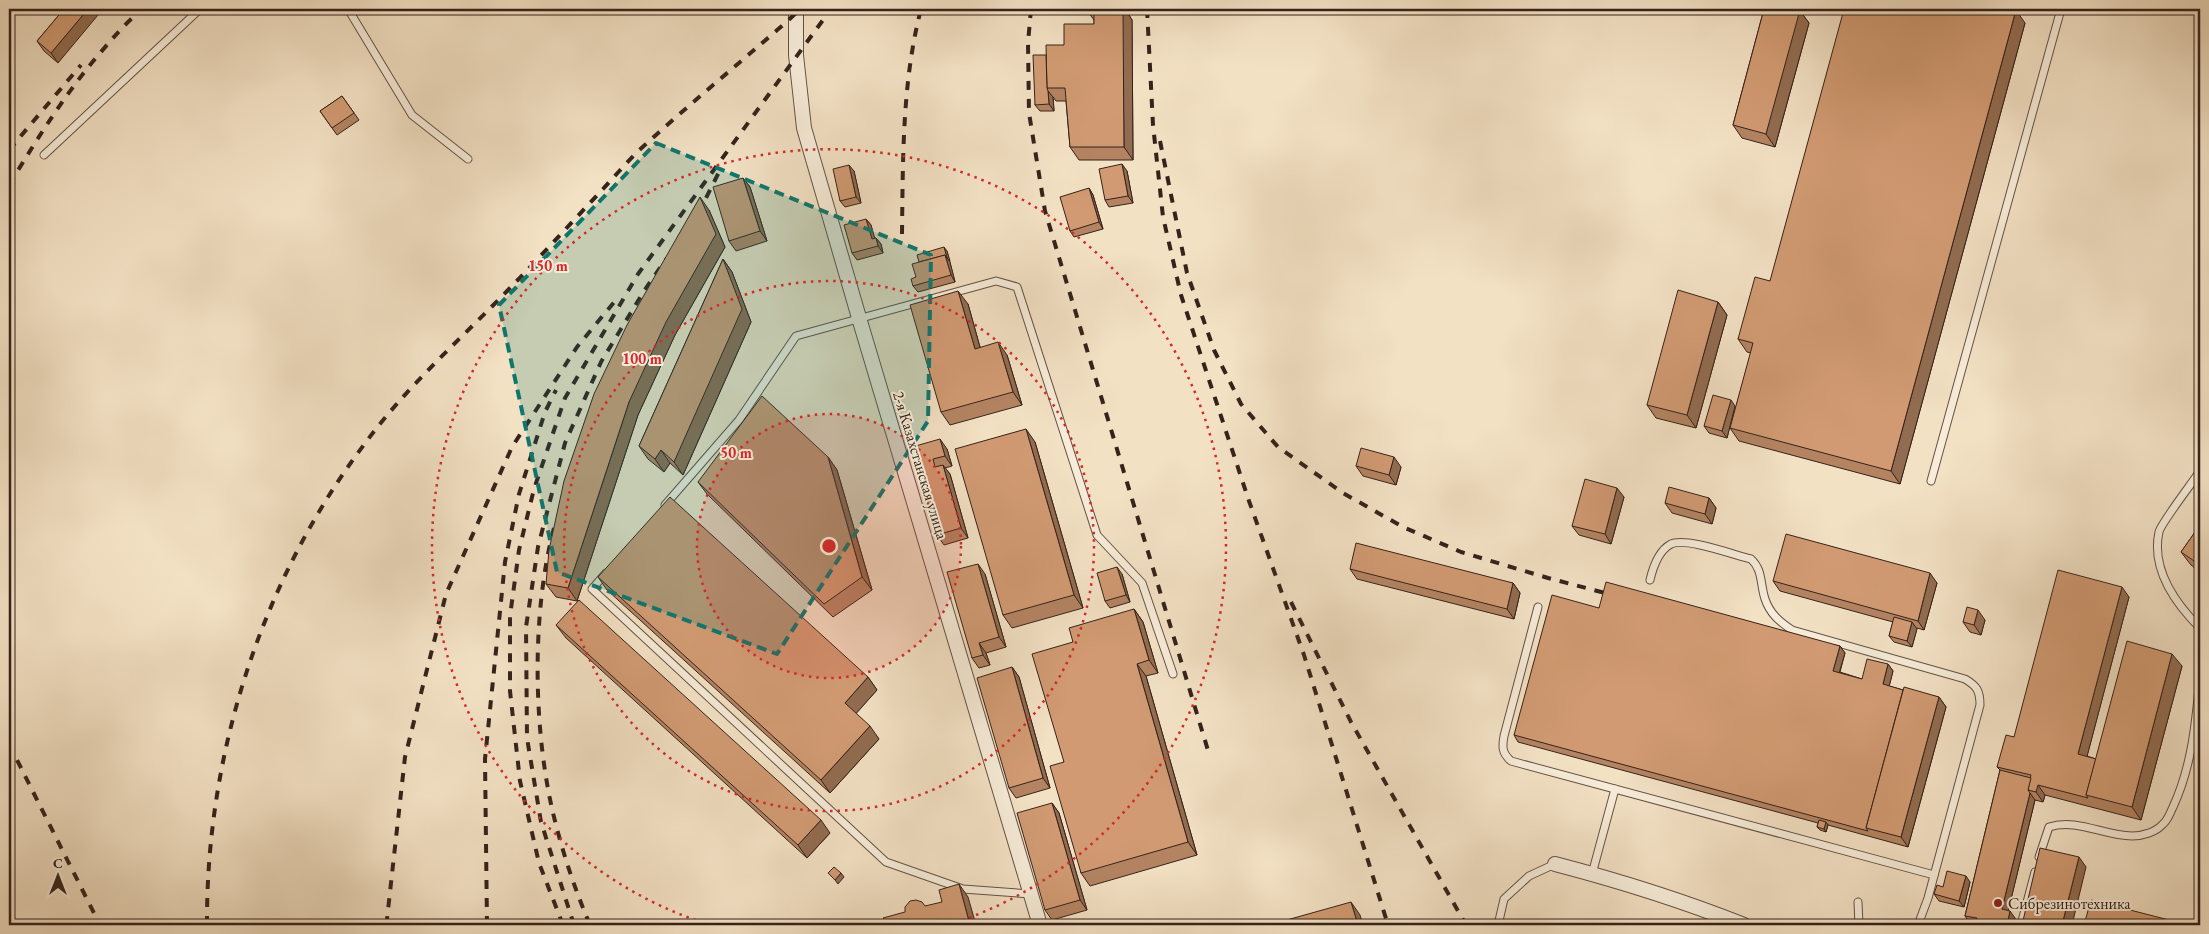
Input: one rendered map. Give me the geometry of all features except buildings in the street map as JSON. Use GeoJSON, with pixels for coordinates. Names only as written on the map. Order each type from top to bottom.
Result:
{"type":"FeatureCollection","features":[{"type":"Feature","properties":{"kind":"street","name":"2-я Казахстанская улица"},"geometry":{"type":"LineString","coordinates":[[796,9],[796,55],[804,128],[1040,925]]}},
{"type":"Feature","properties":{"kind":"street"},"geometry":{"type":"LineString","coordinates":[[1555,864],[1628,883],[1689,903],[1744,925]]}},
{"type":"Feature","properties":{"kind":"lane"},"geometry":{"type":"LineString","coordinates":[[44,155],[200,9]]}},
{"type":"Feature","properties":{"kind":"lane"},"geometry":{"type":"LineString","coordinates":[[348,9],[412,115],[468,159]]}},
{"type":"Feature","properties":{"kind":"lane"},"geometry":{"type":"LineString","coordinates":[[1931,481],[2061,9]]}},
{"type":"Feature","properties":{"kind":"lane"},"geometry":{"type":"LineString","coordinates":[[662,508],[739,420],[796,336],[996,281],[1017,287],[1097,535],[1142,583],[1173,674]]}},
{"type":"Feature","properties":{"kind":"lane"},"geometry":{"type":"LineString","coordinates":[[2200,471],[2159,531],[2158,551],[2162,575],[2174,597],[2200,628]]}},
{"type":"Feature","properties":{"kind":"lane"},"geometry":{"type":"LineString","coordinates":[[1650,580],[1653,567],[1662,552],[1672,544],[1685,542],[1751,559],[1760,572],[1764,598],[1770,610],[1778,621],[1792,630],[1965,679],[1975,685],[1980,693],[1980,705],[1934,875],[1918,925]]}},
{"type":"Feature","properties":{"kind":"lane"},"geometry":{"type":"LineString","coordinates":[[611,567],[592,590],[886,862],[964,889],[1031,894]]}},
{"type":"Feature","properties":{"kind":"lane"},"geometry":{"type":"LineString","coordinates":[[1538,608],[1504,736],[1502,748],[1505,756],[1511,760],[1615,789],[1934,875]]}},
{"type":"Feature","properties":{"kind":"lane"},"geometry":{"type":"LineString","coordinates":[[2021,925],[2044,839],[2049,828],[2062,823],[2132,836],[2154,831],[2165,822],[2181,789],[2189,761],[2196,720],[2200,677]]}},
{"type":"Feature","properties":{"kind":"lane"},"geometry":{"type":"LineString","coordinates":[[1592,874],[1615,789]]}},
{"type":"Feature","properties":{"kind":"lane"},"geometry":{"type":"LineString","coordinates":[[1498,925],[1504,899],[1529,876],[1555,864]]}},
{"type":"Feature","properties":{"kind":"lane"},"geometry":{"type":"LineString","coordinates":[[1858,902],[1859,925]]}},
{"type":"Feature","properties":{"kind":"highlighted area"},"geometry":{"type":"Polygon","coordinates":[[[656,143],[931,255],[928,421],[777,654],[557,572],[499,305],[656,143]]]}},
{"type":"Feature","properties":{"kind":"railway"},"geometry":{"type":"LineString","coordinates":[[9,185],[75,84],[115,35],[143,9]]}},
{"type":"Feature","properties":{"kind":"railway"},"geometry":{"type":"LineString","coordinates":[[207,925],[209,860],[217,796],[229,733],[247,670],[270,610],[297,551],[329,495],[366,442],[399,401],[522,276],[629,160],[800,9]]}},
{"type":"Feature","properties":{"kind":"railway"},"geometry":{"type":"LineString","coordinates":[[563,925],[539,863],[520,781],[510,691],[510,616],[519,550],[534,489],[565,398],[638,274],[831,9]]}},
{"type":"Feature","properties":{"kind":"railway"},"geometry":{"type":"LineString","coordinates":[[902,234],[903,149],[907,92],[910,64],[921,9]]}},
{"type":"Feature","properties":{"kind":"railway"},"geometry":{"type":"LineString","coordinates":[[1031,9],[1028,43],[1029,113],[1045,211],[1210,757]]}},
{"type":"Feature","properties":{"kind":"railway"},"geometry":{"type":"LineString","coordinates":[[1147,9],[1153,125],[1163,217],[1181,295],[1249,501],[1304,655],[1388,925]]}},
{"type":"Feature","properties":{"kind":"railway"},"geometry":{"type":"LineString","coordinates":[[9,150],[81,65]]}},
{"type":"Feature","properties":{"kind":"railway"},"geometry":{"type":"LineString","coordinates":[[1160,141],[1187,273],[1214,350],[1241,404],[1278,447],[1343,493],[1403,527],[1461,552],[1605,593]]}},
{"type":"Feature","properties":{"kind":"railway"},"geometry":{"type":"LineString","coordinates":[[698,214],[719,172]]}},
{"type":"Feature","properties":{"kind":"railway"},"geometry":{"type":"LineString","coordinates":[[574,925],[541,822],[527,738],[526,627],[538,547],[565,443],[601,362],[644,291],[666,259]]}},
{"type":"Feature","properties":{"kind":"railway"},"geometry":{"type":"LineString","coordinates":[[388,925],[387,919],[405,757],[446,594],[512,447],[577,347],[615,301]]}},
{"type":"Feature","properties":{"kind":"railway"},"geometry":{"type":"LineString","coordinates":[[487,925],[485,759],[505,562],[519,494],[545,412],[556,390]]}},
{"type":"Feature","properties":{"kind":"railway"},"geometry":{"type":"LineString","coordinates":[[554,528],[541,598],[538,636],[539,713],[542,751],[555,821],[571,874],[590,925]]}},
{"type":"Feature","properties":{"kind":"railway"},"geometry":{"type":"LineString","coordinates":[[1291,602],[1351,722],[1466,925]]}},
{"type":"Feature","properties":{"kind":"railway"},"geometry":{"type":"LineString","coordinates":[[9,744],[100,925]]}},
{"type":"Feature","properties":{"kind":"place","name":"Сибрезинотехника"},"geometry":{"type":"Point","coordinates":[1998,903]}}]}
